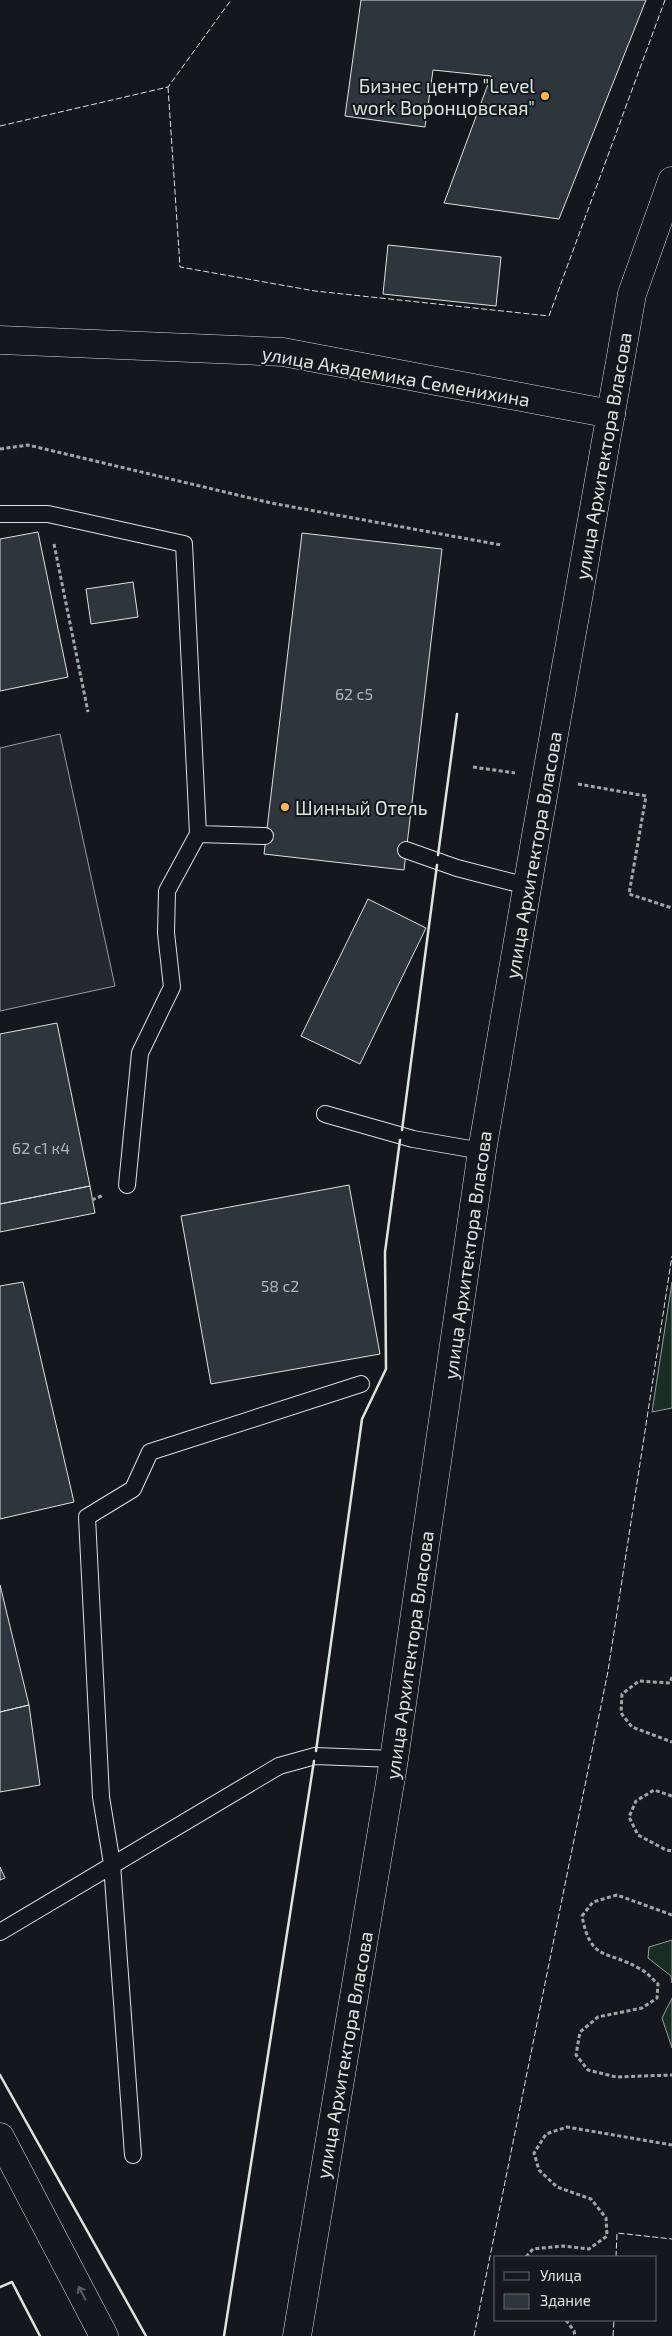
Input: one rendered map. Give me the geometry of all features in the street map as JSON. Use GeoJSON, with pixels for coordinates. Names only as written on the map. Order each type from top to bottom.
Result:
{"type":"FeatureCollection","features":[{"type":"Feature","properties":{"kind":"street","name":"улица Архитектора Власова"},"geometry":{"type":"LineString","coordinates":[[296,2336],[394,1759],[482,1151],[527,886],[632,294],[672,181]]}},
{"type":"Feature","properties":{"kind":"street","name":"улица Академика Семенихина"},"geometry":{"type":"LineString","coordinates":[[0,340],[283,352],[611,414]]}},
{"type":"Feature","properties":{"kind":"street"},"geometry":{"type":"LineString","coordinates":[[0,2137],[7,2166],[104,2336]]}},
{"type":"Feature","properties":{"kind":"lane"},"geometry":{"type":"LineString","coordinates":[[0,514],[48,514],[184,544],[198,834],[167,890],[166,933],[172,987],[140,1053],[127,1185]]}},
{"type":"Feature","properties":{"kind":"lane"},"geometry":{"type":"LineString","coordinates":[[198,834],[266,836]]}},
{"type":"Feature","properties":{"kind":"lane"},"geometry":{"type":"LineString","coordinates":[[406,850],[457,868],[527,886]]}},
{"type":"Feature","properties":{"kind":"lane"},"geometry":{"type":"LineString","coordinates":[[325,1114],[413,1139],[482,1151]]}},
{"type":"Feature","properties":{"kind":"lane"},"geometry":{"type":"LineString","coordinates":[[133,2156],[112,1864],[101,1797],[87,1517],[133,1489],[150,1452],[361,1384]]}},
{"type":"Feature","properties":{"kind":"lane"},"geometry":{"type":"LineString","coordinates":[[0,1932],[279,1766],[315,1756],[394,1759]]}},
{"type":"Feature","properties":{"kind":"path"},"geometry":{"type":"LineString","coordinates":[[0,449],[28,445],[271,503],[501,545]]}},
{"type":"Feature","properties":{"kind":"path"},"geometry":{"type":"LineString","coordinates":[[48,514],[88,712]]}},
{"type":"Feature","properties":{"kind":"path"},"geometry":{"type":"LineString","coordinates":[[577,784],[646,796],[629,894],[672,908]]}},
{"type":"Feature","properties":{"kind":"path"},"geometry":{"type":"LineString","coordinates":[[672,1676],[670,1683],[639,1681],[622,1694],[621,1713],[632,1727],[672,1742]]}},
{"type":"Feature","properties":{"kind":"path"},"geometry":{"type":"LineString","coordinates":[[672,1796],[654,1790],[636,1801],[629,1817],[638,1835],[666,1850],[672,1851]]}},
{"type":"Feature","properties":{"kind":"path"},"geometry":{"type":"LineString","coordinates":[[672,1915],[617,1895],[592,1902],[582,1916],[586,1935],[598,1952],[640,1968],[658,1984],[657,1998],[642,2008],[598,2017],[580,2032],[576,2054],[588,2070],[616,2077],[672,2075]]}},
{"type":"Feature","properties":{"kind":"path"},"geometry":{"type":"LineString","coordinates":[[527,2256],[533,2249],[563,2246],[589,2249],[607,2236],[606,2218],[591,2198],[557,2187],[539,2170],[534,2153],[546,2134],[567,2127],[672,2145]]}},
{"type":"Feature","properties":{"kind":"path"},"geometry":{"type":"LineString","coordinates":[[567,2321],[574,2331],[575,2336]]}},
{"type":"Feature","properties":{"kind":"green space"},"geometry":{"type":"Polygon","coordinates":[[[672,1282],[672,1408],[652,1412],[672,1282]]]}},
{"type":"Feature","properties":{"kind":"green space"},"geometry":{"type":"Polygon","coordinates":[[[672,1940],[672,1983],[671,1976],[648,1958],[649,1947],[672,1940]]]}},
{"type":"Feature","properties":{"kind":"green space"},"geometry":{"type":"Polygon","coordinates":[[[672,1998],[672,2048],[662,2018],[672,1998]]]}},
{"type":"Feature","properties":{"kind":"shaded area"},"geometry":{"type":"Polygon","coordinates":[[[60,734],[115,986],[0,1011],[0,748],[60,734]]]}},
{"type":"Feature","properties":{"kind":"building","name":"Бизнес центр \"Level work Воронцовская\""},"geometry":{"type":"Polygon","coordinates":[[[361,0],[646,0],[559,219],[444,203],[491,76],[433,70],[425,127],[345,116],[361,0]]]}},
{"type":"Feature","properties":{"kind":"building"},"geometry":{"type":"Polygon","coordinates":[[[388,245],[501,257],[496,306],[383,294],[388,245]]]}},
{"type":"Feature","properties":{"kind":"building"},"geometry":{"type":"Polygon","coordinates":[[[38,532],[68,677],[0,691],[0,539],[38,532]]]}},
{"type":"Feature","properties":{"kind":"building"},"geometry":{"type":"Polygon","coordinates":[[[302,533],[442,549],[404,870],[264,854],[302,533]]]}},
{"type":"Feature","properties":{"kind":"building"},"geometry":{"type":"Polygon","coordinates":[[[133,582],[138,617],[91,624],[86,589],[133,582]]]}},
{"type":"Feature","properties":{"kind":"building"},"geometry":{"type":"Polygon","coordinates":[[[368,899],[426,928],[360,1064],[301,1036],[368,899]]]}},
{"type":"Feature","properties":{"kind":"building"},"geometry":{"type":"Polygon","coordinates":[[[57,1023],[90,1186],[0,1204],[0,1034],[57,1023]]]}},
{"type":"Feature","properties":{"kind":"building"},"geometry":{"type":"Polygon","coordinates":[[[349,1185],[380,1354],[211,1384],[181,1216],[349,1185]]]}},
{"type":"Feature","properties":{"kind":"building"},"geometry":{"type":"Polygon","coordinates":[[[90,1186],[95,1213],[0,1232],[0,1204],[90,1186]]]}},
{"type":"Feature","properties":{"kind":"building"},"geometry":{"type":"Polygon","coordinates":[[[23,1282],[74,1502],[0,1519],[0,1286],[23,1282]]]}},
{"type":"Feature","properties":{"kind":"building"},"geometry":{"type":"Polygon","coordinates":[[[0,1585],[29,1705],[0,1712],[0,1585]]]}},
{"type":"Feature","properties":{"kind":"building"},"geometry":{"type":"Polygon","coordinates":[[[29,1705],[40,1785],[0,1792],[0,1712],[29,1705]]]}},
{"type":"Feature","properties":{"kind":"building"},"geometry":{"type":"Polygon","coordinates":[[[0,1867],[5,1878],[0,1880],[0,1867]]]}},
{"type":"Feature","properties":{"kind":"fence"},"geometry":{"type":"LineString","coordinates":[[0,126],[168,87],[231,0]]}},
{"type":"Feature","properties":{"kind":"fence"},"geometry":{"type":"LineString","coordinates":[[168,87],[180,267],[315,291],[549,316],[665,0]]}},
{"type":"Feature","properties":{"kind":"fence"},"geometry":{"type":"LineString","coordinates":[[474,2336],[608,1671],[672,1256]]}},
{"type":"Feature","properties":{"kind":"fence"},"geometry":{"type":"LineString","coordinates":[[616,2256],[617,2233],[672,2239]]}},
{"type":"Feature","properties":{"kind":"fence"},"geometry":{"type":"LineString","coordinates":[[613,2336],[614,2321]]}},
{"type":"Feature","properties":{"kind":"wall"},"geometry":{"type":"LineString","coordinates":[[438,855],[457,714]]}},
{"type":"Feature","properties":{"kind":"wall"},"geometry":{"type":"LineString","coordinates":[[402,1130],[437,865]]}},
{"type":"Feature","properties":{"kind":"wall"},"geometry":{"type":"LineString","coordinates":[[316,1751],[362,1419],[386,1369],[385,1252],[400,1140]]}},
{"type":"Feature","properties":{"kind":"wall"},"geometry":{"type":"LineString","coordinates":[[224,2336],[314,1761]]}},
{"type":"Feature","properties":{"kind":"wall"},"geometry":{"type":"LineString","coordinates":[[0,2075],[146,2336]]}},
{"type":"Feature","properties":{"kind":"wall"},"geometry":{"type":"LineString","coordinates":[[0,2287],[12,2282],[40,2336]]}},
{"type":"Feature","properties":{"kind":"place","name":"Бизнес центр \"Level work Воронцовская\""},"geometry":{"type":"Point","coordinates":[545,96]}},
{"type":"Feature","properties":{"kind":"place","name":"Шинный Отель"},"geometry":{"type":"Point","coordinates":[285,807]}}]}
